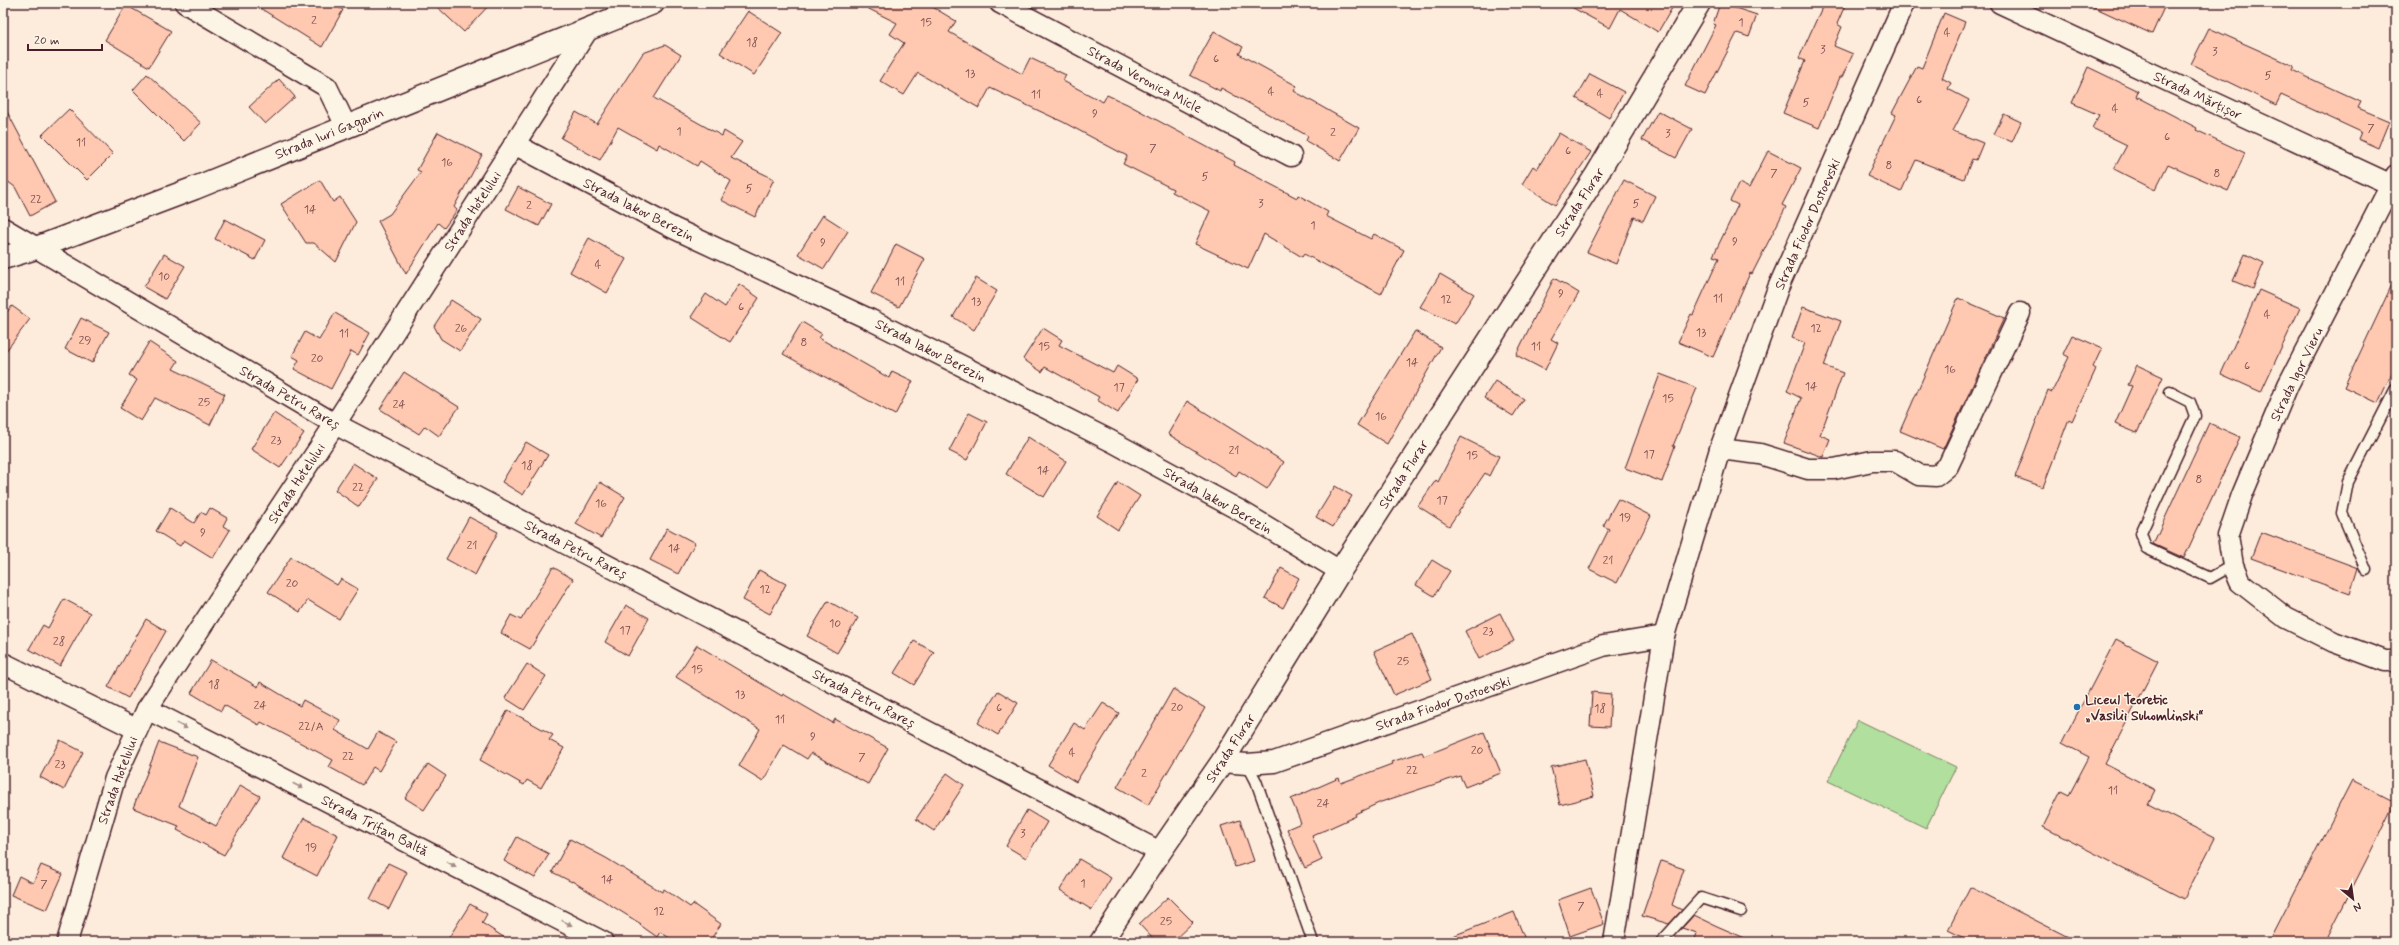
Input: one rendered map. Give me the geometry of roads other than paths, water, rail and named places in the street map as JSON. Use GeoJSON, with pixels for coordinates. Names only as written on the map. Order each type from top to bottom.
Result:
{"type":"FeatureCollection","features":[{"type":"Feature","properties":{"kind":"street"},"geometry":{"type":"LineString","coordinates":[[185,3],[327,87],[346,126]]}},
{"type":"Feature","properties":{"kind":"street","name":"Strada Iuri Gagarin"},"geometry":{"type":"LineString","coordinates":[[3,258],[36,248],[195,188],[653,3]]}},
{"type":"Feature","properties":{"kind":"street","name":"Strada Veronica Micle"},"geometry":{"type":"LineString","coordinates":[[1000,3],[1291,156]]}},
{"type":"Feature","properties":{"kind":"street","name":"Strada Florar"},"geometry":{"type":"LineString","coordinates":[[1102,942],[1160,852],[1222,762],[1340,571],[1597,174],[1699,3]]}},
{"type":"Feature","properties":{"kind":"street","name":"Strada Fiodor Dostoevski"},"geometry":{"type":"LineString","coordinates":[[1614,942],[1664,636],[1720,449],[1778,288],[1904,3]]}},
{"type":"Feature","properties":{"kind":"street","name":"Strada Mărțișor"},"geometry":{"type":"LineString","coordinates":[[2000,3],[2395,182]]}},
{"type":"Feature","properties":{"kind":"street","name":"Strada Hotelului"},"geometry":{"type":"LineString","coordinates":[[67,942],[115,778],[136,729],[147,708],[335,424],[589,28]]}},
{"type":"Feature","properties":{"kind":"street","name":"Strada Iakov Berezin"},"geometry":{"type":"LineString","coordinates":[[514,144],[673,228],[871,320],[1111,441],[1240,510],[1340,571]]}},
{"type":"Feature","properties":{"kind":"street","name":"Strada Igor Vieru"},"geometry":{"type":"LineString","coordinates":[[2236,574],[2228,536],[2242,496],[2288,385],[2395,182]]}},
{"type":"Feature","properties":{"kind":"street","name":"Strada Petru Rareș"},"geometry":{"type":"LineString","coordinates":[[3,228],[335,424],[1160,852]]}},
{"type":"Feature","properties":{"kind":"street"},"geometry":{"type":"LineString","coordinates":[[1720,449],[1760,454],[1808,469],[1834,469],[1872,461],[1895,461],[1919,475],[1936,476],[1948,466],[2020,313]]}},
{"type":"Feature","properties":{"kind":"street"},"geometry":{"type":"LineString","coordinates":[[2236,574],[2286,618],[2327,639],[2385,661],[2396,662]]}},
{"type":"Feature","properties":{"kind":"street","name":"Strada Fiodor Dostoevski"},"geometry":{"type":"LineString","coordinates":[[1222,762],[1247,764],[1274,762],[1603,646],[1664,636]]}},
{"type":"Feature","properties":{"kind":"street"},"geometry":{"type":"LineString","coordinates":[[3,663],[136,729]]}},
{"type":"Feature","properties":{"kind":"street","name":"Strada Trifan Baltă"},"geometry":{"type":"LineString","coordinates":[[147,708],[604,942]]}},
{"type":"Feature","properties":{"kind":"lane"},"geometry":{"type":"LineString","coordinates":[[2366,570],[2342,513],[2348,482],[2396,388]]}},
{"type":"Feature","properties":{"kind":"lane"},"geometry":{"type":"LineString","coordinates":[[2170,392],[2190,402],[2195,416],[2141,533],[2146,548],[2210,578],[2236,574]]}},
{"type":"Feature","properties":{"kind":"lane"},"geometry":{"type":"LineString","coordinates":[[1247,764],[1256,781],[1312,942]]}},
{"type":"Feature","properties":{"kind":"lane"},"geometry":{"type":"LineString","coordinates":[[1661,942],[1702,898],[1741,911]]}},
{"type":"Feature","properties":{"kind":"place","name":"Liceul Teoretic „Vasilii Suhomlinski“"},"geometry":{"type":"Point","coordinates":[2077,707]}}]}
